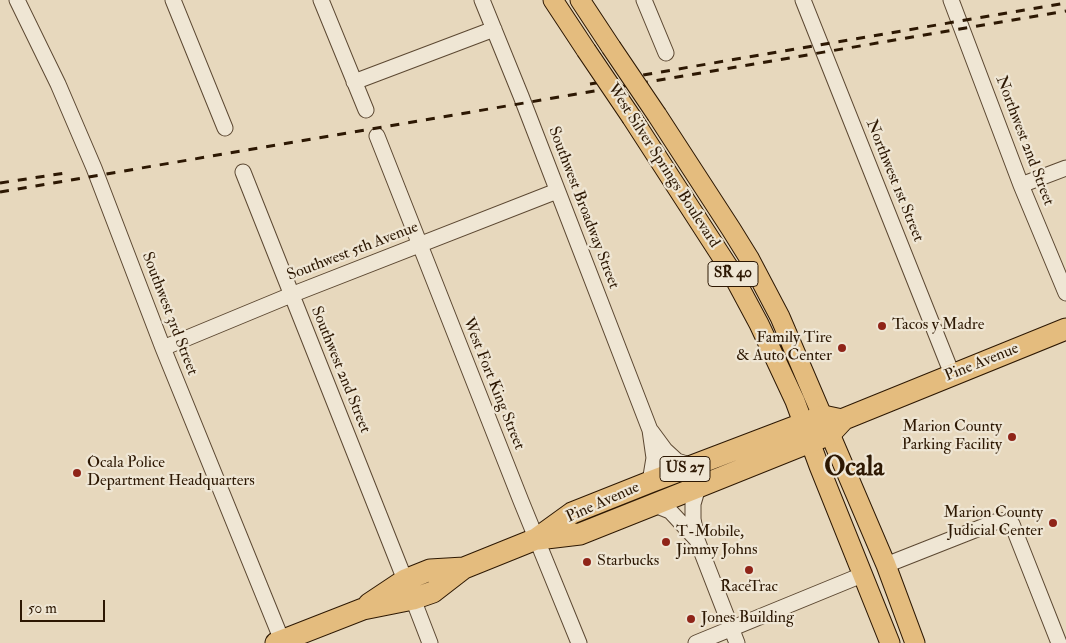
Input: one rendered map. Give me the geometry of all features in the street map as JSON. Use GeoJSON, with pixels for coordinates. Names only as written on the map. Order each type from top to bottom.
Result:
{"type":"FeatureCollection","features":[{"type":"Feature","properties":{"kind":"highway","name":"Pine Avenue"},"geometry":{"type":"LineString","coordinates":[[536,540],[572,513],[693,466],[832,424],[1066,329]]}},
{"type":"Feature","properties":{"kind":"highway","name":"Pine Avenue"},"geometry":{"type":"LineString","coordinates":[[280,642],[363,609],[413,600],[434,592],[464,568],[536,540],[580,534],[698,488],[807,433]]}},
{"type":"Feature","properties":{"kind":"highway","name":"Pine Avenue"},"geometry":{"type":"LineString","coordinates":[[363,609],[405,580],[430,570],[464,568]]}},
{"type":"Feature","properties":{"kind":"main road","name":"West Silver Springs Boulevard"},"geometry":{"type":"LineString","coordinates":[[553,0],[710,237],[744,294],[788,385],[890,641]]}},
{"type":"Feature","properties":{"kind":"main road","name":"West Silver Springs Boulevard"},"geometry":{"type":"LineString","coordinates":[[580,0],[749,258],[780,317],[832,424],[915,643]]}},
{"type":"Feature","properties":{"kind":"street","name":"Southwest 3rd Street"},"geometry":{"type":"LineString","coordinates":[[17,0],[58,84],[94,168],[163,348],[280,642]]}},
{"type":"Feature","properties":{"kind":"street"},"geometry":{"type":"LineString","coordinates":[[173,0],[226,128]]}},
{"type":"Feature","properties":{"kind":"street"},"geometry":{"type":"LineString","coordinates":[[321,0],[366,110]]}},
{"type":"Feature","properties":{"kind":"street","name":"Southwest Broadway Street"},"geometry":{"type":"LineString","coordinates":[[482,0],[650,430],[654,458],[650,482]]}},
{"type":"Feature","properties":{"kind":"street"},"geometry":{"type":"LineString","coordinates":[[644,0],[666,54]]}},
{"type":"Feature","properties":{"kind":"street","name":"Northwest 1st Street"},"geometry":{"type":"LineString","coordinates":[[803,0],[952,374]]}},
{"type":"Feature","properties":{"kind":"street","name":"Northwest 2nd Street"},"geometry":{"type":"LineString","coordinates":[[951,0],[1021,185],[1066,293]]}},
{"type":"Feature","properties":{"kind":"street"},"geometry":{"type":"LineString","coordinates":[[354,82],[494,29]]}},
{"type":"Feature","properties":{"kind":"street","name":"West Fort King Street"},"geometry":{"type":"LineString","coordinates":[[377,136],[536,540],[579,643]]}},
{"type":"Feature","properties":{"kind":"street"},"geometry":{"type":"LineString","coordinates":[[1021,185],[1066,168]]}},
{"type":"Feature","properties":{"kind":"street","name":"Southwest 2nd Street"},"geometry":{"type":"LineString","coordinates":[[243,172],[405,580]]}},
{"type":"Feature","properties":{"kind":"street","name":"Southwest 5th Avenue"},"geometry":{"type":"LineString","coordinates":[[163,348],[557,191]]}},
{"type":"Feature","properties":{"kind":"street","name":"Southwest Broadway Street"},"geometry":{"type":"LineString","coordinates":[[650,430],[665,450],[677,461],[693,466]]}},
{"type":"Feature","properties":{"kind":"street"},"geometry":{"type":"LineString","coordinates":[[698,488],[693,504],[696,540],[734,636]]}},
{"type":"Feature","properties":{"kind":"street"},"geometry":{"type":"LineString","coordinates":[[655,505],[671,512],[696,540]]}},
{"type":"Feature","properties":{"kind":"street"},"geometry":{"type":"LineString","coordinates":[[886,565],[995,522],[1008,520],[1012,524],[1059,643]]}},
{"type":"Feature","properties":{"kind":"street"},"geometry":{"type":"LineString","coordinates":[[696,643],[734,636],[862,574]]}},
{"type":"Feature","properties":{"kind":"street"},"geometry":{"type":"LineString","coordinates":[[413,600],[430,643]]}},
{"type":"Feature","properties":{"kind":"railway"},"geometry":{"type":"LineString","coordinates":[[590,84],[1066,3]]}},
{"type":"Feature","properties":{"kind":"railway"},"geometry":{"type":"LineString","coordinates":[[0,192],[1066,11]]}},
{"type":"Feature","properties":{"kind":"railway"},"geometry":{"type":"LineString","coordinates":[[0,183],[65,173]]}},
{"type":"Feature","properties":{"kind":"place","name":"Tacos y Madre"},"geometry":{"type":"Point","coordinates":[882,326]}},
{"type":"Feature","properties":{"kind":"place","name":"Family Tire & Auto Center"},"geometry":{"type":"Point","coordinates":[842,348]}},
{"type":"Feature","properties":{"kind":"place","name":"Marion County Parking Facility"},"geometry":{"type":"Point","coordinates":[1012,437]}},
{"type":"Feature","properties":{"kind":"place","name":"Ocala Police Department Headquarters"},"geometry":{"type":"Point","coordinates":[77,473]}},
{"type":"Feature","properties":{"kind":"place","name":"Marion County Judicial Center"},"geometry":{"type":"Point","coordinates":[1053,523]}},
{"type":"Feature","properties":{"kind":"place","name":"T-Mobile, Jimmy Johns"},"geometry":{"type":"Point","coordinates":[666,542]}},
{"type":"Feature","properties":{"kind":"place","name":"Starbucks"},"geometry":{"type":"Point","coordinates":[587,562]}},
{"type":"Feature","properties":{"kind":"place","name":"RaceTrac"},"geometry":{"type":"Point","coordinates":[749,570]}},
{"type":"Feature","properties":{"kind":"place","name":"Jones Building"},"geometry":{"type":"Point","coordinates":[691,619]}},
{"type":"Feature","properties":{"kind":"district","name":"Ocala"},"geometry":{"type":"Point","coordinates":[854,469]}}]}
